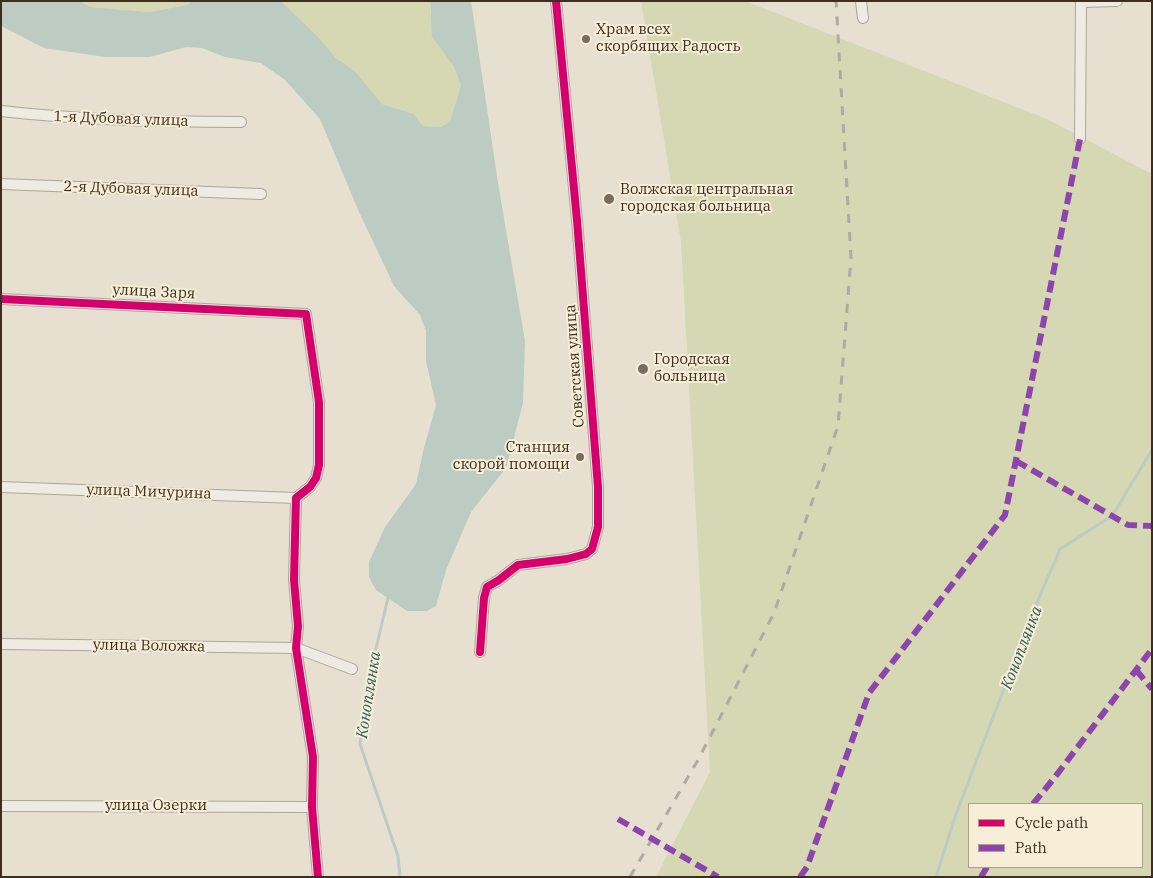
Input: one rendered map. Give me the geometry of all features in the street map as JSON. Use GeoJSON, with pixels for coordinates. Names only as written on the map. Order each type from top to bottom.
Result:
{"type":"FeatureCollection","features":[{"type":"Feature","properties":{"kind":"street","name":"Советская улица"},"geometry":{"type":"LineString","coordinates":[[480,652],[484,598],[487,587],[518,565],[567,559],[586,554],[592,549],[598,527],[598,488],[578,220],[556,1]]}},
{"type":"Feature","properties":{"kind":"street"},"geometry":{"type":"LineString","coordinates":[[861,1],[863,18]]}},
{"type":"Feature","properties":{"kind":"street"},"geometry":{"type":"LineString","coordinates":[[1080,139],[1081,2],[1117,1]]}},
{"type":"Feature","properties":{"kind":"street","name":"1-я Дубовая улица"},"geometry":{"type":"LineString","coordinates":[[1,111],[52,117],[140,122],[241,122]]}},
{"type":"Feature","properties":{"kind":"street","name":"2-я Дубовая улица"},"geometry":{"type":"LineString","coordinates":[[1,184],[261,194]]}},
{"type":"Feature","properties":{"kind":"street","name":"улица Заря"},"geometry":{"type":"LineString","coordinates":[[1,299],[306,314],[319,402],[319,465],[316,478],[310,487],[296,498]]}},
{"type":"Feature","properties":{"kind":"street","name":"улица Мичурина"},"geometry":{"type":"LineString","coordinates":[[1,487],[296,498]]}},
{"type":"Feature","properties":{"kind":"street"},"geometry":{"type":"LineString","coordinates":[[296,498],[294,580],[298,626],[296,648],[313,758],[312,807],[318,877]]}},
{"type":"Feature","properties":{"kind":"street","name":"улица Воложка"},"geometry":{"type":"LineString","coordinates":[[1,644],[296,648]]}},
{"type":"Feature","properties":{"kind":"street"},"geometry":{"type":"LineString","coordinates":[[296,648],[352,669]]}},
{"type":"Feature","properties":{"kind":"street","name":"улица Озерки"},"geometry":{"type":"LineString","coordinates":[[1,806],[312,807]]}},
{"type":"Feature","properties":{"kind":"green space"},"geometry":{"type":"Polygon","coordinates":[[[80,1],[192,1],[187,5],[149,12],[90,7],[80,1]]]}},
{"type":"Feature","properties":{"kind":"green space"},"geometry":{"type":"Polygon","coordinates":[[[281,1],[430,1],[430,13],[461,87],[450,123],[441,127],[423,126],[414,114],[382,104],[355,71],[336,58],[320,39],[281,1]]]}},
{"type":"Feature","properties":{"kind":"green space"},"geometry":{"type":"Polygon","coordinates":[[[641,1],[745,1],[1047,119],[1152,174],[1152,877],[656,877],[710,772],[681,242],[641,1]]]}},
{"type":"Feature","properties":{"kind":"shaded area"},"geometry":{"type":"Polygon","coordinates":[[[1,1],[80,1],[90,7],[149,12],[187,5],[192,1],[281,1],[320,39],[336,58],[355,71],[382,104],[414,114],[423,126],[441,127],[450,122],[461,86],[454,67],[432,36],[430,1],[471,1],[498,183],[525,341],[523,403],[506,468],[471,512],[446,570],[436,606],[427,611],[407,611],[376,590],[369,577],[369,562],[385,527],[416,484],[436,405],[426,361],[426,331],[420,315],[394,286],[359,212],[320,119],[285,80],[261,63],[225,57],[202,48],[186,47],[150,57],[105,57],[44,48],[1,26],[1,1]]]}},
{"type":"Feature","properties":{"kind":"waterway","name":"Коноплянка"},"geometry":{"type":"LineString","coordinates":[[936,877],[956,814],[1036,605],[1060,549],[1112,516],[1152,450]]}},
{"type":"Feature","properties":{"kind":"waterway","name":"Коноплянка"},"geometry":{"type":"LineString","coordinates":[[388,598],[372,665],[360,744],[398,856],[400,877]]}},
{"type":"Feature","properties":{"kind":"railway"},"geometry":{"type":"LineString","coordinates":[[630,877],[698,760],[774,613],[838,426],[851,258],[836,1]]}},
{"type":"Feature","properties":{"kind":"marked path"},"geometry":{"type":"LineString","coordinates":[[800,877],[807,867],[869,693],[1005,515],[1080,139]]}},
{"type":"Feature","properties":{"kind":"marked path"},"geometry":{"type":"LineString","coordinates":[[1016,461],[1128,525],[1152,526]]}},
{"type":"Feature","properties":{"kind":"marked path"},"geometry":{"type":"LineString","coordinates":[[1034,803],[1152,649]]}},
{"type":"Feature","properties":{"kind":"marked path"},"geometry":{"type":"LineString","coordinates":[[1136,670],[1152,689]]}},
{"type":"Feature","properties":{"kind":"marked path"},"geometry":{"type":"LineString","coordinates":[[618,819],[718,877]]}},
{"type":"Feature","properties":{"kind":"marked path"},"geometry":{"type":"LineString","coordinates":[[981,877],[986,868]]}},
{"type":"Feature","properties":{"kind":"cycle path"},"geometry":{"type":"LineString","coordinates":[[480,652],[484,598],[487,587],[518,565],[567,559],[586,554],[592,549],[598,527],[598,487],[577,220],[556,1]]}},
{"type":"Feature","properties":{"kind":"cycle path"},"geometry":{"type":"LineString","coordinates":[[1,299],[306,314],[319,402],[319,465],[316,478],[310,487],[296,498],[294,580],[298,626],[296,648],[313,757],[312,807],[318,877]]}},
{"type":"Feature","properties":{"kind":"place","name":"Храм всех скорбящих Радость"},"geometry":{"type":"Point","coordinates":[586,39]}},
{"type":"Feature","properties":{"kind":"place","name":"Волжская центральная городская больница"},"geometry":{"type":"Point","coordinates":[609,199]}},
{"type":"Feature","properties":{"kind":"place","name":"Городская больница"},"geometry":{"type":"Point","coordinates":[643,369]}},
{"type":"Feature","properties":{"kind":"place","name":"Станция скорой помощи"},"geometry":{"type":"Point","coordinates":[580,457]}}]}
